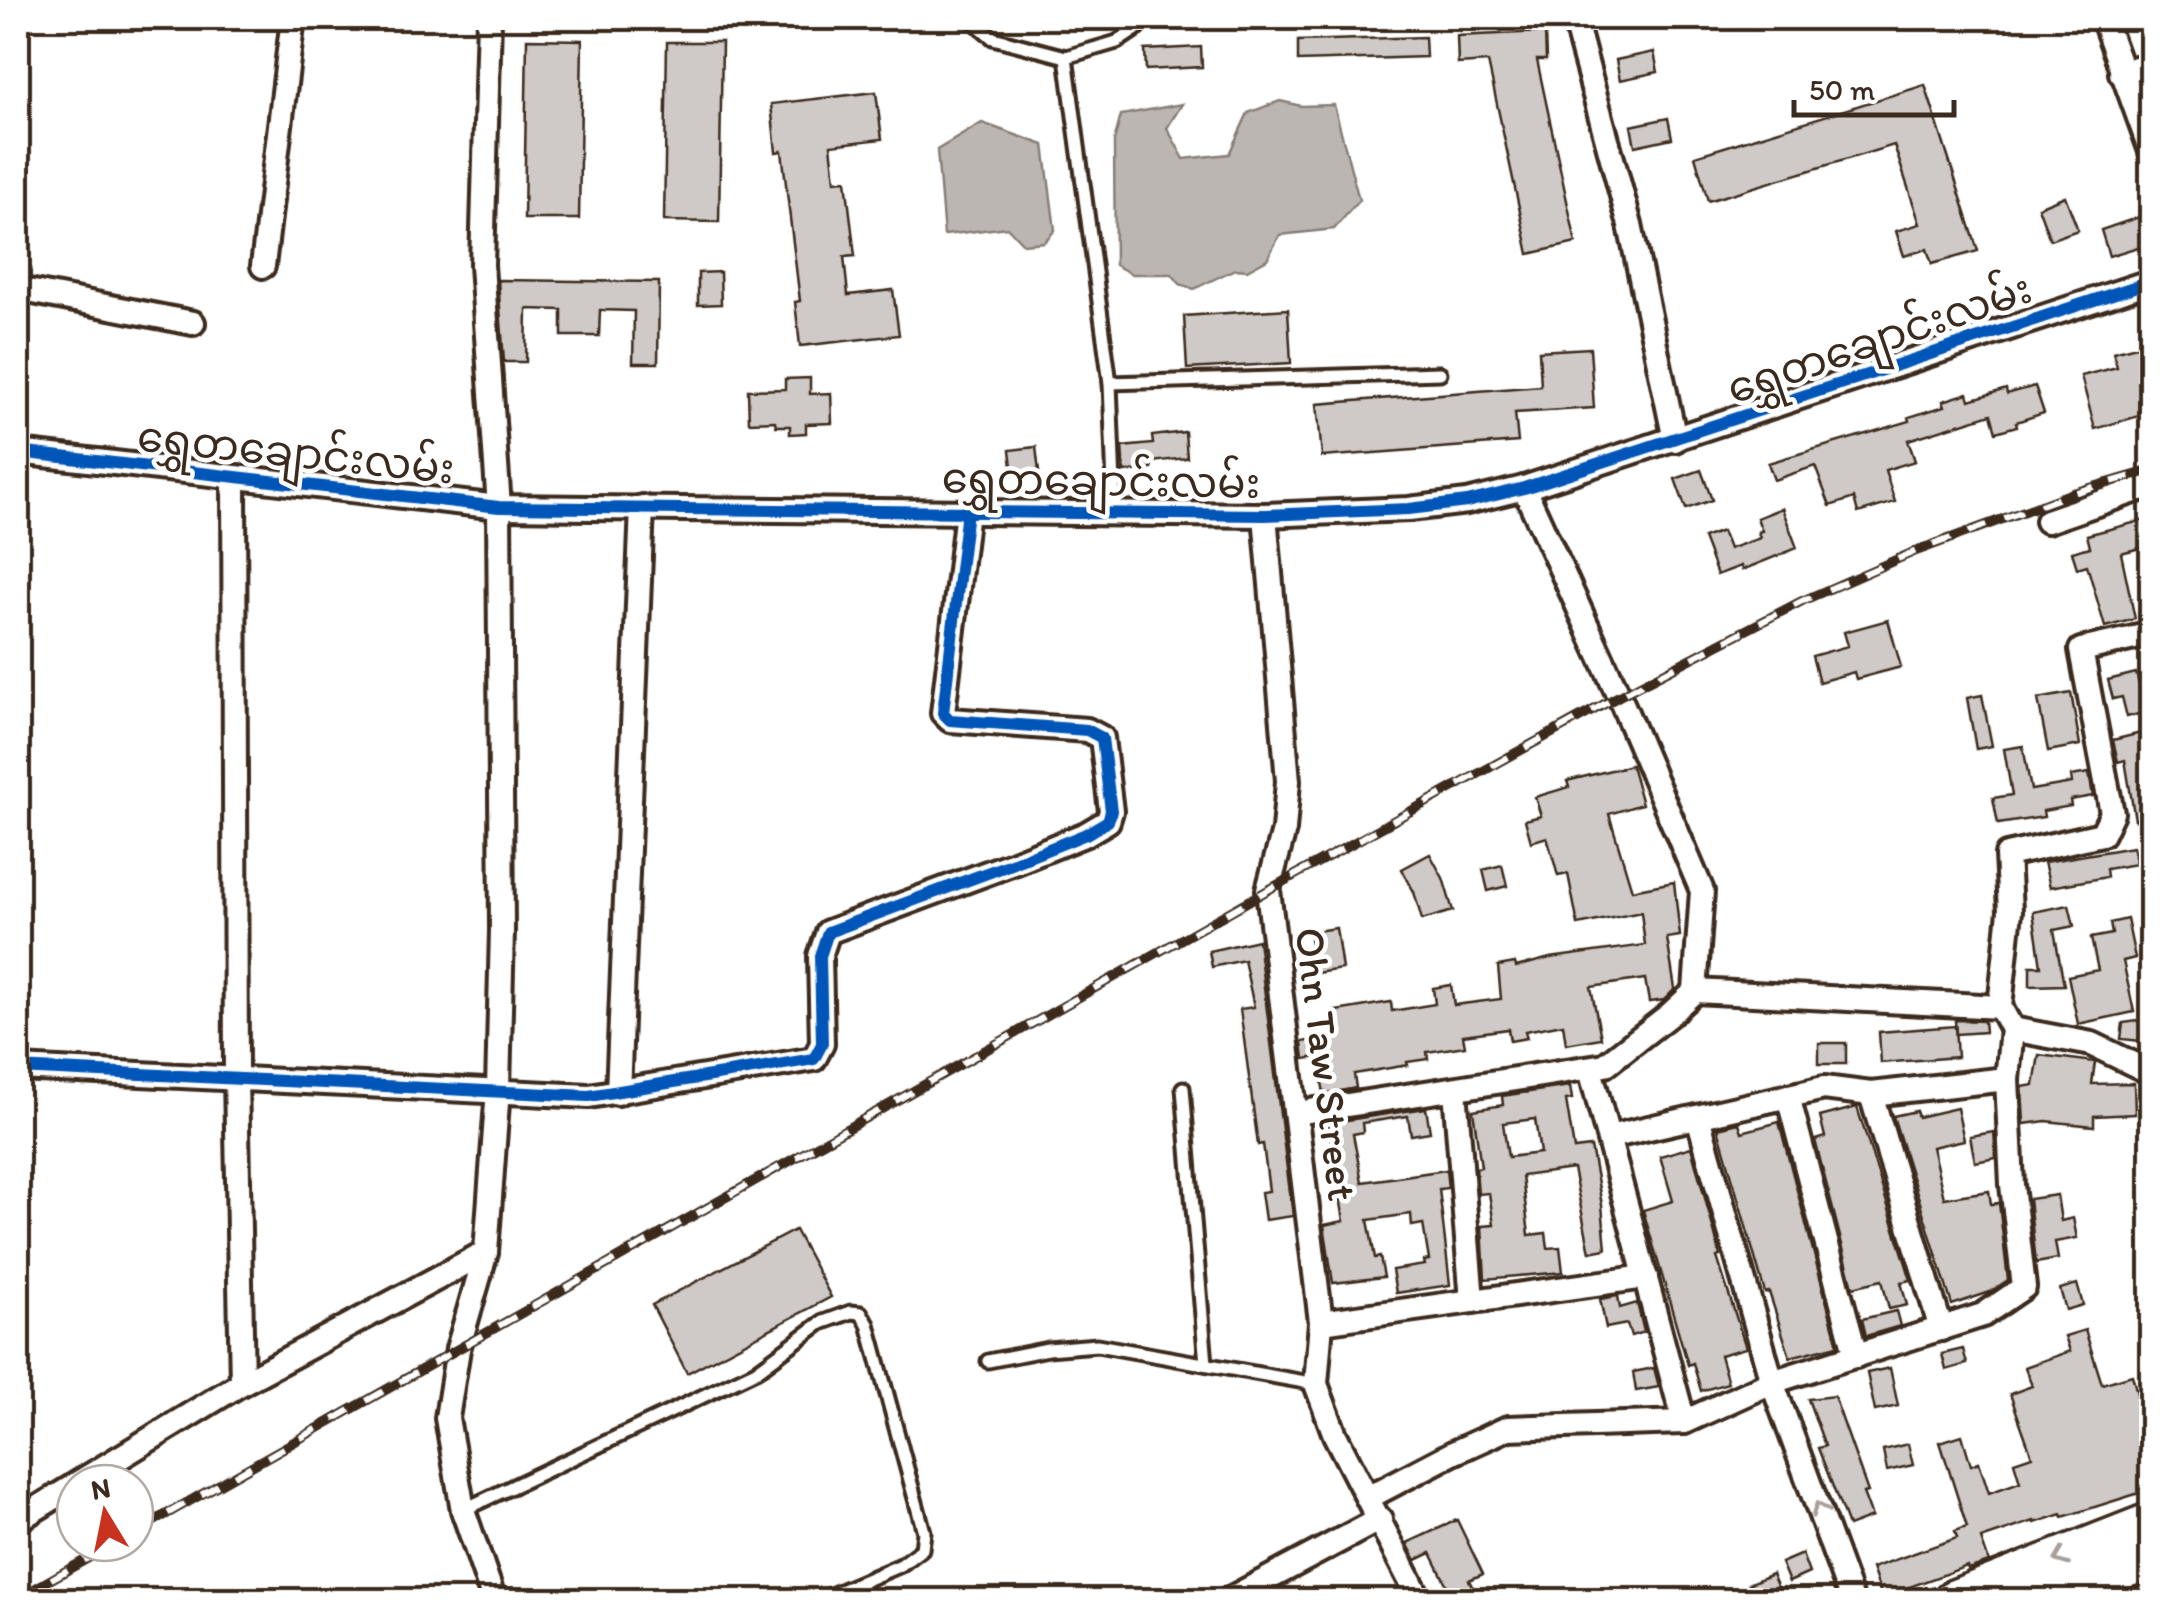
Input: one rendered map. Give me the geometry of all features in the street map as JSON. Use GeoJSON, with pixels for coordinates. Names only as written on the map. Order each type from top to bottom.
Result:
{"type":"FeatureCollection","features":[{"type":"Feature","properties":{"kind":"main road"},"geometry":{"type":"LineString","coordinates":[[1953,1600],[2152,1522]]}},
{"type":"Feature","properties":{"kind":"main road"},"geometry":{"type":"LineString","coordinates":[[2043,1600],[2152,1558]]}},
{"type":"Feature","properties":{"kind":"street"},"geometry":{"type":"LineString","coordinates":[[264,266],[293,18]]}},
{"type":"Feature","properties":{"kind":"street"},"geometry":{"type":"LineString","coordinates":[[488,18],[482,265],[499,507],[502,930],[498,1089],[486,1252],[458,1349],[447,1418],[463,1510],[494,1600]]}},
{"type":"Feature","properties":{"kind":"street"},"geometry":{"type":"LineString","coordinates":[[1574,18],[1630,225],[1676,440]]}},
{"type":"Feature","properties":{"kind":"street"},"geometry":{"type":"LineString","coordinates":[[2103,18],[2152,154]]}},
{"type":"Feature","properties":{"kind":"street"},"geometry":{"type":"LineString","coordinates":[[2121,74],[2152,63]]}},
{"type":"Feature","properties":{"kind":"street","name":"ရွှေတချောင်းလမ်း"},"geometry":{"type":"LineString","coordinates":[[18,452],[499,507],[1265,515],[1408,510],[1524,488],[2152,280]]}},
{"type":"Feature","properties":{"kind":"street"},"geometry":{"type":"LineString","coordinates":[[18,289],[193,323]]}},
{"type":"Feature","properties":{"kind":"street"},"geometry":{"type":"LineString","coordinates":[[234,479],[236,1078],[242,1383]]}},
{"type":"Feature","properties":{"kind":"street"},"geometry":{"type":"LineString","coordinates":[[2047,521],[2152,485]]}},
{"type":"Feature","properties":{"kind":"street"},"geometry":{"type":"LineString","coordinates":[[1296,1112],[1605,1065],[1695,991],[1702,891],[1524,488]]}},
{"type":"Feature","properties":{"kind":"street"},"geometry":{"type":"LineString","coordinates":[[618,1093],[642,507]]}},
{"type":"Feature","properties":{"kind":"street"},"geometry":{"type":"LineString","coordinates":[[18,1068],[588,1096],[814,1060],[822,1044],[820,956],[828,932],[1086,834],[1108,821],[1111,811],[1102,738],[1087,730],[950,720],[943,714],[967,511]]}},
{"type":"Feature","properties":{"kind":"street","name":"Ohn Taw Street"},"geometry":{"type":"LineString","coordinates":[[1265,515],[1288,781],[1284,830],[1268,890],[1321,1322],[1316,1384],[1334,1435],[1420,1600]]}},
{"type":"Feature","properties":{"kind":"street"},"geometry":{"type":"LineString","coordinates":[[1228,1600],[1375,1508],[1453,1452],[1508,1428],[1684,1422],[1772,1382],[1983,1316],[2024,1287],[2012,1185],[2007,1079],[2012,1029],[2000,1008],[2010,911],[2007,856],[2102,834],[2112,813],[2080,650],[2152,634]]}},
{"type":"Feature","properties":{"kind":"street"},"geometry":{"type":"LineString","coordinates":[[1695,991],[2000,1008]]}},
{"type":"Feature","properties":{"kind":"street"},"geometry":{"type":"LineString","coordinates":[[2012,1029],[2092,1044],[2152,1072]]}},
{"type":"Feature","properties":{"kind":"street"},"geometry":{"type":"LineString","coordinates":[[1590,1069],[1684,1422]]}},
{"type":"Feature","properties":{"kind":"street"},"geometry":{"type":"LineString","coordinates":[[1609,1138],[1824,1088],[1870,1094],[2007,1079]]}},
{"type":"Feature","properties":{"kind":"street"},"geometry":{"type":"LineString","coordinates":[[1455,1090],[1472,1301]]}},
{"type":"Feature","properties":{"kind":"street"},"geometry":{"type":"LineString","coordinates":[[1870,1094],[1941,1329]]}},
{"type":"Feature","properties":{"kind":"street"},"geometry":{"type":"LineString","coordinates":[[1788,1096],[1856,1356]]}},
{"type":"Feature","properties":{"kind":"street"},"geometry":{"type":"LineString","coordinates":[[1698,1117],[1772,1382],[1852,1600]]}},
{"type":"Feature","properties":{"kind":"street"},"geometry":{"type":"LineString","coordinates":[[111,1463],[242,1383],[486,1252]]}},
{"type":"Feature","properties":{"kind":"street"},"geometry":{"type":"LineString","coordinates":[[1321,1322],[1646,1278]]}},
{"type":"Feature","properties":{"kind":"street"},"geometry":{"type":"LineString","coordinates":[[18,1520],[55,1497]]}},
{"type":"Feature","properties":{"kind":"lane"},"geometry":{"type":"LineString","coordinates":[[970,18],[994,38],[1066,58],[1116,42],[1153,18]]}},
{"type":"Feature","properties":{"kind":"lane"},"geometry":{"type":"LineString","coordinates":[[1066,58],[1110,383],[1115,513]]}},
{"type":"Feature","properties":{"kind":"lane"},"geometry":{"type":"LineString","coordinates":[[1110,383],[1440,374]]}},
{"type":"Feature","properties":{"kind":"lane"},"geometry":{"type":"LineString","coordinates":[[1183,1088],[1206,1364]]}},
{"type":"Feature","properties":{"kind":"lane"},"geometry":{"type":"LineString","coordinates":[[463,1510],[756,1371],[822,1323],[851,1312],[861,1314],[873,1342],[924,1532],[922,1549],[901,1565],[819,1600]]}},
{"type":"Feature","properties":{"kind":"lane"},"geometry":{"type":"LineString","coordinates":[[988,1361],[1048,1349],[1097,1345],[1316,1384]]}},
{"type":"Feature","properties":{"kind":"shaded area"},"geometry":{"type":"Polygon","coordinates":[[[1280,101],[1301,106],[1334,105],[1359,200],[1334,229],[1280,235],[1267,259],[1194,289],[1180,284],[1172,274],[1132,274],[1115,265],[1114,142],[1121,115],[1182,104],[1167,128],[1184,159],[1229,154],[1248,113],[1280,101]]]}},
{"type":"Feature","properties":{"kind":"shaded area"},"geometry":{"type":"Polygon","coordinates":[[[982,123],[1044,145],[1055,230],[1044,242],[1023,244],[1007,227],[944,235],[937,150],[982,123]]]}},
{"type":"Feature","properties":{"kind":"building"},"geometry":{"type":"Polygon","coordinates":[[[1545,32],[1546,60],[1537,60],[1576,243],[1529,254],[1488,62],[1458,64],[1457,36],[1545,32]]]}},
{"type":"Feature","properties":{"kind":"building"},"geometry":{"type":"Polygon","coordinates":[[[1425,37],[1426,57],[1298,61],[1298,41],[1425,37]]]}},
{"type":"Feature","properties":{"kind":"building"},"geometry":{"type":"Polygon","coordinates":[[[527,39],[582,40],[579,219],[524,219],[527,39]]]}},
{"type":"Feature","properties":{"kind":"building"},"geometry":{"type":"Polygon","coordinates":[[[667,42],[722,42],[719,222],[664,221],[667,42]]]}},
{"type":"Feature","properties":{"kind":"building"},"geometry":{"type":"Polygon","coordinates":[[[1201,47],[1202,67],[1146,70],[1145,50],[1201,47]]]}},
{"type":"Feature","properties":{"kind":"building"},"geometry":{"type":"Polygon","coordinates":[[[1654,52],[1658,72],[1620,80],[1616,60],[1654,52]]]}},
{"type":"Feature","properties":{"kind":"building"},"geometry":{"type":"Polygon","coordinates":[[[1925,85],[1978,251],[1932,264],[1927,249],[1904,256],[1896,231],[1920,224],[1894,145],[1708,201],[1695,156],[1925,85]]]}},
{"type":"Feature","properties":{"kind":"building"},"geometry":{"type":"Polygon","coordinates":[[[876,92],[882,139],[831,145],[835,181],[846,180],[855,256],[844,257],[848,295],[893,290],[899,335],[800,346],[795,302],[800,301],[782,151],[776,152],[771,104],[876,92]]]}},
{"type":"Feature","properties":{"kind":"building"},"geometry":{"type":"Polygon","coordinates":[[[1668,118],[1672,138],[1635,146],[1631,126],[1668,118]]]}},
{"type":"Feature","properties":{"kind":"building"},"geometry":{"type":"Polygon","coordinates":[[[2065,196],[2078,230],[2050,240],[2038,207],[2065,196]]]}},
{"type":"Feature","properties":{"kind":"building"},"geometry":{"type":"Polygon","coordinates":[[[2139,217],[2148,244],[2109,256],[2101,230],[2139,217]]]}},
{"type":"Feature","properties":{"kind":"building"},"geometry":{"type":"Polygon","coordinates":[[[720,272],[721,304],[698,305],[698,273],[720,272]]]}},
{"type":"Feature","properties":{"kind":"building"},"geometry":{"type":"Polygon","coordinates":[[[498,280],[659,282],[658,363],[633,363],[634,311],[600,310],[599,336],[562,336],[562,310],[527,309],[526,362],[504,362],[498,280]]]}},
{"type":"Feature","properties":{"kind":"building"},"geometry":{"type":"Polygon","coordinates":[[[1288,309],[1291,363],[1187,369],[1184,316],[1288,309]]]}},
{"type":"Feature","properties":{"kind":"building"},"geometry":{"type":"Polygon","coordinates":[[[2152,342],[2152,412],[2095,429],[2081,376],[2117,367],[2113,352],[2152,342]]]}},
{"type":"Feature","properties":{"kind":"building"},"geometry":{"type":"Polygon","coordinates":[[[1590,348],[1594,408],[1515,413],[1518,442],[1322,457],[1317,404],[1541,386],[1539,351],[1590,348]]]}},
{"type":"Feature","properties":{"kind":"building"},"geometry":{"type":"Polygon","coordinates":[[[810,378],[810,394],[831,393],[832,423],[806,424],[806,433],[790,434],[790,426],[776,426],[775,421],[749,422],[748,390],[785,389],[785,379],[810,378]]]}},
{"type":"Feature","properties":{"kind":"building"},"geometry":{"type":"Polygon","coordinates":[[[2035,386],[2044,413],[2016,422],[2017,426],[1996,432],[1991,414],[1908,440],[1915,461],[1885,470],[1895,502],[1858,513],[1854,498],[1830,506],[1815,466],[1774,480],[1768,463],[1910,421],[1909,417],[1945,406],[1943,401],[1968,393],[1970,400],[2006,389],[2007,394],[2035,386]]]}},
{"type":"Feature","properties":{"kind":"building"},"geometry":{"type":"Polygon","coordinates":[[[1185,432],[1187,458],[1151,462],[1152,469],[1124,472],[1122,447],[1153,444],[1152,436],[1185,432]]]}},
{"type":"Feature","properties":{"kind":"building"},"geometry":{"type":"Polygon","coordinates":[[[1036,447],[1039,472],[1013,475],[1010,450],[1036,447]]]}},
{"type":"Feature","properties":{"kind":"building"},"geometry":{"type":"Polygon","coordinates":[[[1701,470],[1712,500],[1686,509],[1675,479],[1701,470]]]}},
{"type":"Feature","properties":{"kind":"building"},"geometry":{"type":"Polygon","coordinates":[[[1782,508],[1797,548],[1742,570],[1741,566],[1717,575],[1703,538],[1722,531],[1729,549],[1760,538],[1758,532],[1762,531],[1757,518],[1782,508]]]}},
{"type":"Feature","properties":{"kind":"building"},"geometry":{"type":"Polygon","coordinates":[[[2152,518],[2152,545],[2121,553],[2135,619],[2105,627],[2087,565],[2077,568],[2072,552],[2090,547],[2087,535],[2152,518]]]}},
{"type":"Feature","properties":{"kind":"building"},"geometry":{"type":"Polygon","coordinates":[[[1888,620],[1901,667],[1856,679],[1854,672],[1819,682],[1812,656],[1848,646],[1844,632],[1888,620]]]}},
{"type":"Feature","properties":{"kind":"building"},"geometry":{"type":"Polygon","coordinates":[[[2136,673],[2146,712],[2127,717],[2122,697],[2113,699],[2108,680],[2136,673]]]}},
{"type":"Feature","properties":{"kind":"building"},"geometry":{"type":"Polygon","coordinates":[[[2071,693],[2080,745],[2048,751],[2038,699],[2071,693]]]}},
{"type":"Feature","properties":{"kind":"building"},"geometry":{"type":"Polygon","coordinates":[[[1982,695],[1992,746],[1976,749],[1967,698],[1982,695]]]}},
{"type":"Feature","properties":{"kind":"building"},"geometry":{"type":"Polygon","coordinates":[[[2145,732],[2151,753],[2148,773],[2152,817],[2135,820],[2125,760],[2118,762],[2113,740],[2145,732]]]}},
{"type":"Feature","properties":{"kind":"building"},"geometry":{"type":"Polygon","coordinates":[[[2023,746],[2031,790],[2072,783],[2071,776],[2089,773],[2093,796],[2070,800],[2071,806],[2043,811],[2044,817],[1998,824],[1993,798],[2012,795],[2004,749],[2023,746]]]}},
{"type":"Feature","properties":{"kind":"building"},"geometry":{"type":"Polygon","coordinates":[[[1631,765],[1642,804],[1609,814],[1632,890],[1674,882],[1680,936],[1667,938],[1675,989],[1664,1000],[1649,1002],[1645,979],[1591,987],[1601,1038],[1566,1044],[1563,1024],[1525,1031],[1527,1038],[1510,1041],[1508,1029],[1463,1035],[1465,1046],[1427,1052],[1428,1059],[1407,1062],[1408,1065],[1354,1074],[1356,1088],[1324,1094],[1318,1057],[1304,1059],[1302,1042],[1334,1037],[1330,1012],[1391,1002],[1392,1011],[1435,1004],[1433,988],[1451,985],[1454,1005],[1501,999],[1498,966],[1515,963],[1516,967],[1550,958],[1645,945],[1641,912],[1578,925],[1568,874],[1558,876],[1547,837],[1531,842],[1525,820],[1541,816],[1535,797],[1569,787],[1567,781],[1631,765]]]}},
{"type":"Feature","properties":{"kind":"building"},"geometry":{"type":"Polygon","coordinates":[[[2133,847],[2136,864],[2106,869],[2107,877],[2050,887],[2044,862],[2133,847]]]}},
{"type":"Feature","properties":{"kind":"building"},"geometry":{"type":"Polygon","coordinates":[[[1430,854],[1443,878],[1453,911],[1422,920],[1402,869],[1430,854]]]}},
{"type":"Feature","properties":{"kind":"building"},"geometry":{"type":"Polygon","coordinates":[[[1502,865],[1507,886],[1488,891],[1483,870],[1502,865]]]}},
{"type":"Feature","properties":{"kind":"building"},"geometry":{"type":"Polygon","coordinates":[[[2069,905],[2074,926],[2054,930],[2064,985],[2030,986],[2030,966],[2041,966],[2033,912],[2069,905]]]}},
{"type":"Feature","properties":{"kind":"building"},"geometry":{"type":"Polygon","coordinates":[[[2127,919],[2135,958],[2123,961],[2134,1012],[2078,1024],[2068,976],[2098,970],[2091,938],[2112,934],[2110,923],[2127,919]]]}},
{"type":"Feature","properties":{"kind":"building"},"geometry":{"type":"Polygon","coordinates":[[[1336,928],[1342,969],[1316,973],[1309,932],[1336,928]]]}},
{"type":"Feature","properties":{"kind":"building"},"geometry":{"type":"Polygon","coordinates":[[[1258,940],[1293,1216],[1265,1220],[1261,1192],[1269,1191],[1263,1144],[1258,1145],[1240,1009],[1254,1007],[1244,960],[1212,967],[1209,951],[1258,940]]]}},
{"type":"Feature","properties":{"kind":"building"},"geometry":{"type":"Polygon","coordinates":[[[2152,1019],[2152,1042],[2121,1039],[2123,1023],[2152,1019]]]}},
{"type":"Feature","properties":{"kind":"building"},"geometry":{"type":"Polygon","coordinates":[[[1955,1020],[1984,1021],[1985,1032],[1956,1034],[1955,1020]]]}},
{"type":"Feature","properties":{"kind":"building"},"geometry":{"type":"Polygon","coordinates":[[[1955,1026],[1957,1057],[1881,1063],[1879,1032],[1955,1026]]]}},
{"type":"Feature","properties":{"kind":"building"},"geometry":{"type":"Polygon","coordinates":[[[1819,1043],[1846,1043],[1846,1064],[1819,1064],[1819,1043]]]}},
{"type":"Feature","properties":{"kind":"building"},"geometry":{"type":"Polygon","coordinates":[[[2039,1055],[2095,1062],[2092,1084],[2134,1083],[2135,1114],[2094,1116],[2094,1126],[2046,1121],[2024,1124],[2022,1087],[2034,1085],[2039,1055]]]}},
{"type":"Feature","properties":{"kind":"building"},"geometry":{"type":"Polygon","coordinates":[[[1570,1086],[1572,1099],[1566,1100],[1574,1149],[1591,1147],[1606,1249],[1590,1252],[1573,1169],[1522,1176],[1529,1235],[1546,1233],[1548,1248],[1560,1247],[1563,1272],[1485,1279],[1482,1226],[1494,1225],[1489,1193],[1478,1194],[1476,1168],[1481,1167],[1473,1110],[1503,1105],[1502,1096],[1570,1086]],[[1535,1119],[1503,1123],[1508,1157],[1540,1153],[1535,1119]]]}},
{"type":"Feature","properties":{"kind":"building"},"geometry":{"type":"Polygon","coordinates":[[[1857,1107],[1911,1280],[1901,1282],[1907,1305],[1889,1309],[1882,1280],[1853,1287],[1815,1140],[1825,1137],[1820,1117],[1857,1107]]]}},
{"type":"Feature","properties":{"kind":"building"},"geometry":{"type":"Polygon","coordinates":[[[1426,1108],[1430,1132],[1411,1135],[1408,1116],[1362,1123],[1363,1132],[1353,1134],[1362,1182],[1446,1170],[1448,1188],[1439,1189],[1450,1285],[1396,1293],[1392,1270],[1425,1265],[1424,1261],[1429,1260],[1423,1224],[1412,1226],[1411,1214],[1368,1220],[1375,1258],[1380,1257],[1384,1277],[1333,1283],[1324,1225],[1344,1221],[1328,1123],[1426,1108]]]}},
{"type":"Feature","properties":{"kind":"building"},"geometry":{"type":"Polygon","coordinates":[[[1957,1108],[1964,1140],[1932,1147],[1944,1198],[1989,1191],[1991,1204],[1999,1203],[2008,1280],[1990,1292],[1952,1305],[1893,1116],[1916,1111],[1918,1117],[1957,1108]]]}},
{"type":"Feature","properties":{"kind":"building"},"geometry":{"type":"Polygon","coordinates":[[[1779,1122],[1838,1345],[1790,1357],[1769,1292],[1765,1293],[1718,1128],[1739,1123],[1742,1132],[1779,1122]]]}},
{"type":"Feature","properties":{"kind":"building"},"geometry":{"type":"Polygon","coordinates":[[[1994,1132],[1996,1158],[1975,1162],[1970,1136],[1994,1132]]]}},
{"type":"Feature","properties":{"kind":"building"},"geometry":{"type":"Polygon","coordinates":[[[1691,1147],[1720,1256],[1717,1257],[1746,1348],[1720,1355],[1728,1383],[1701,1391],[1693,1363],[1688,1365],[1643,1210],[1673,1201],[1660,1156],[1691,1147]]]}},
{"type":"Feature","properties":{"kind":"building"},"geometry":{"type":"Polygon","coordinates":[[[2057,1195],[2061,1221],[2073,1218],[2077,1238],[2055,1242],[2058,1259],[2036,1263],[2029,1199],[2057,1195]]]}},
{"type":"Feature","properties":{"kind":"building"},"geometry":{"type":"Polygon","coordinates":[[[795,1230],[831,1297],[687,1373],[652,1305],[795,1230]]]}},
{"type":"Feature","properties":{"kind":"building"},"geometry":{"type":"Polygon","coordinates":[[[2077,1284],[2083,1305],[2066,1310],[2060,1289],[2077,1284]]]}},
{"type":"Feature","properties":{"kind":"building"},"geometry":{"type":"Polygon","coordinates":[[[1618,1296],[1620,1308],[1637,1303],[1644,1332],[1631,1336],[1627,1324],[1606,1328],[1600,1299],[1618,1296]]]}},
{"type":"Feature","properties":{"kind":"building"},"geometry":{"type":"Polygon","coordinates":[[[1896,1311],[1900,1326],[1866,1336],[1862,1319],[1896,1311]]]}},
{"type":"Feature","properties":{"kind":"building"},"geometry":{"type":"Polygon","coordinates":[[[2085,1330],[2102,1384],[2132,1375],[2144,1418],[2152,1414],[2152,1489],[1981,1539],[1989,1562],[1968,1569],[1967,1566],[1882,1597],[1872,1568],[1957,1538],[1955,1531],[1967,1527],[1940,1442],[1962,1435],[1971,1465],[1979,1462],[1989,1493],[2020,1482],[2014,1462],[2032,1456],[2010,1394],[2032,1386],[2025,1367],[2070,1351],[2065,1336],[2085,1330]]]}},
{"type":"Feature","properties":{"kind":"building"},"geometry":{"type":"Polygon","coordinates":[[[1963,1349],[1967,1364],[1946,1370],[1942,1354],[1963,1349]]]}},
{"type":"Feature","properties":{"kind":"building"},"geometry":{"type":"Polygon","coordinates":[[[1654,1368],[1659,1387],[1636,1391],[1633,1372],[1654,1368]]]}},
{"type":"Feature","properties":{"kind":"building"},"geometry":{"type":"Polygon","coordinates":[[[1890,1368],[1898,1406],[1875,1411],[1867,1373],[1890,1368]]]}},
{"type":"Feature","properties":{"kind":"building"},"geometry":{"type":"Polygon","coordinates":[[[1834,1396],[1868,1492],[1863,1493],[1872,1517],[1848,1526],[1818,1448],[1825,1446],[1808,1399],[1834,1396]]]}},
{"type":"Feature","properties":{"kind":"building"},"geometry":{"type":"Polygon","coordinates":[[[1908,1444],[1913,1465],[1887,1471],[1883,1450],[1908,1444]]]}},
{"type":"Feature","properties":{"kind":"building"},"geometry":{"type":"Polygon","coordinates":[[[1457,1520],[1483,1574],[1469,1580],[1479,1600],[1454,1600],[1431,1553],[1416,1560],[1407,1543],[1457,1520]]]}},
{"type":"Feature","properties":{"kind":"building"},"geometry":{"type":"Polygon","coordinates":[[[1802,1554],[1809,1573],[1789,1582],[1781,1563],[1802,1554]]]}},
{"type":"Feature","properties":{"kind":"building"},"geometry":{"type":"Polygon","coordinates":[[[1772,1574],[1783,1600],[1756,1600],[1748,1584],[1772,1574]]]}},
{"type":"Feature","properties":{"kind":"railway"},"geometry":{"type":"LineString","coordinates":[[155,1521],[1268,890],[1619,696],[1802,601],[1916,551],[2073,493],[2152,470]]}},
{"type":"Feature","properties":{"kind":"railway"},"geometry":{"type":"LineString","coordinates":[[18,1598],[80,1563]]}},
{"type":"Feature","properties":{"kind":"cycle path"},"geometry":{"type":"LineString","coordinates":[[18,452],[499,507],[1265,515],[1409,509],[1467,502],[1524,488],[2152,281]]}},
{"type":"Feature","properties":{"kind":"cycle path"},"geometry":{"type":"LineString","coordinates":[[18,1068],[589,1096],[814,1059],[822,1044],[820,956],[828,932],[1086,834],[1108,821],[1111,811],[1102,738],[1087,730],[950,720],[943,713],[967,511]]}}]}
